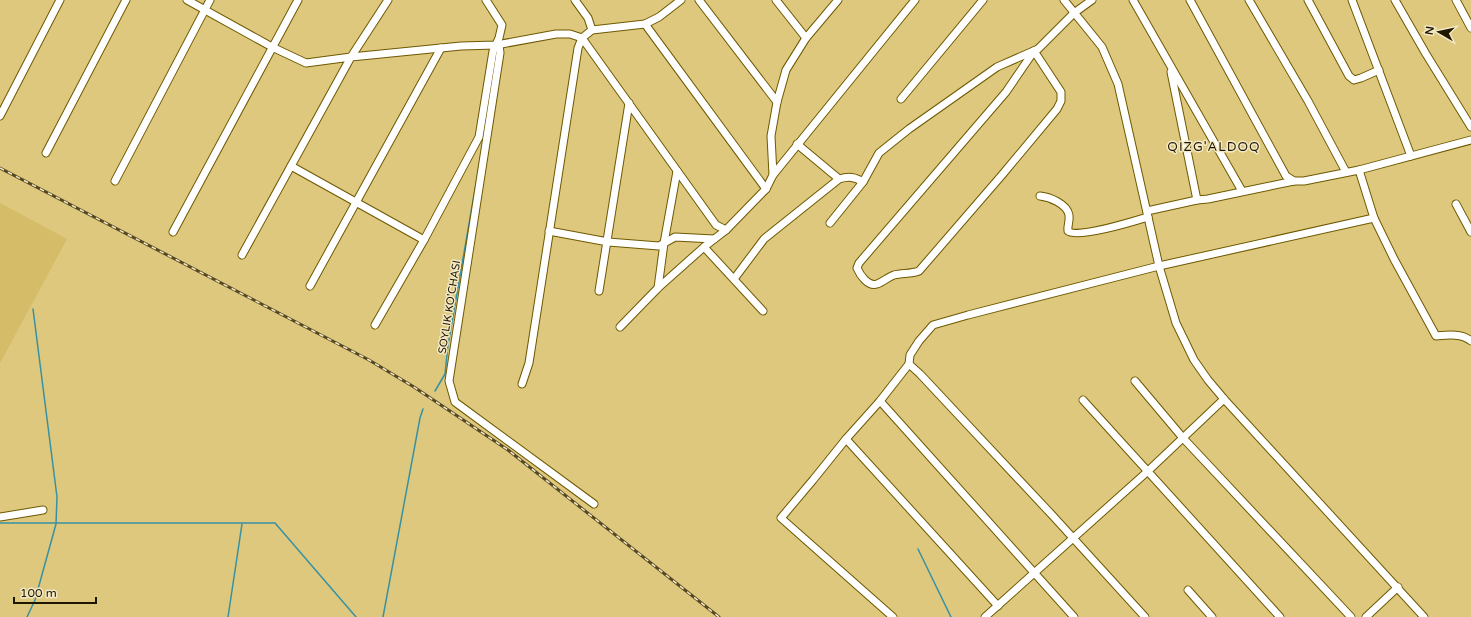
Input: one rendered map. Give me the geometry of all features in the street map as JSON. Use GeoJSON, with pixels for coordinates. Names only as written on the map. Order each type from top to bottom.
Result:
{"type":"FeatureCollection","features":[{"type":"Feature","properties":{"kind":"street"},"geometry":{"type":"LineString","coordinates":[[0,116],[60,0]]}},
{"type":"Feature","properties":{"kind":"street"},"geometry":{"type":"LineString","coordinates":[[46,153],[126,0]]}},
{"type":"Feature","properties":{"kind":"street"},"geometry":{"type":"LineString","coordinates":[[187,0],[272,47],[306,63],[441,48],[497,45],[556,34],[570,34],[582,38],[716,225],[726,230]]}},
{"type":"Feature","properties":{"kind":"street"},"geometry":{"type":"LineString","coordinates":[[115,181],[210,0]]}},
{"type":"Feature","properties":{"kind":"street"},"geometry":{"type":"LineString","coordinates":[[173,232],[298,0]]}},
{"type":"Feature","properties":{"kind":"street"},"geometry":{"type":"LineString","coordinates":[[242,255],[351,57],[388,0]]}},
{"type":"Feature","properties":{"kind":"street","name":"SOYLIK KO'CHASI"},"geometry":{"type":"LineString","coordinates":[[486,0],[502,25],[497,45],[493,51],[449,381],[455,402],[594,504]]}},
{"type":"Feature","properties":{"kind":"street"},"geometry":{"type":"LineString","coordinates":[[575,0],[588,18],[592,30]]}},
{"type":"Feature","properties":{"kind":"street"},"geometry":{"type":"LineString","coordinates":[[522,384],[529,363],[578,48],[582,38],[592,30],[645,24],[659,17],[682,0]]}},
{"type":"Feature","properties":{"kind":"street"},"geometry":{"type":"LineString","coordinates":[[699,0],[777,102]]}},
{"type":"Feature","properties":{"kind":"street"},"geometry":{"type":"LineString","coordinates":[[776,0],[806,38]]}},
{"type":"Feature","properties":{"kind":"street"},"geometry":{"type":"LineString","coordinates":[[773,175],[771,136],[777,102],[786,70],[806,38],[838,0]]}},
{"type":"Feature","properties":{"kind":"street"},"geometry":{"type":"LineString","coordinates":[[620,327],[658,288],[704,247],[726,230],[766,189],[773,175],[797,144],[915,0]]}},
{"type":"Feature","properties":{"kind":"street"},"geometry":{"type":"LineString","coordinates":[[901,99],[983,0]]}},
{"type":"Feature","properties":{"kind":"street"},"geometry":{"type":"LineString","coordinates":[[1064,0],[1102,47],[1118,84],[1159,266],[1176,323],[1194,360],[1224,399],[1424,617]]}},
{"type":"Feature","properties":{"kind":"street"},"geometry":{"type":"LineString","coordinates":[[830,223],[863,182],[879,153],[909,129],[997,67],[1038,49],[1074,13],[1092,0]]}},
{"type":"Feature","properties":{"kind":"street"},"geometry":{"type":"LineString","coordinates":[[1133,0],[1242,191]]}},
{"type":"Feature","properties":{"kind":"street"},"geometry":{"type":"LineString","coordinates":[[1190,0],[1286,176],[1294,181]]}},
{"type":"Feature","properties":{"kind":"street"},"geometry":{"type":"LineString","coordinates":[[1249,0],[1308,101],[1346,172]]}},
{"type":"Feature","properties":{"kind":"street"},"geometry":{"type":"LineString","coordinates":[[1308,0],[1349,76],[1354,80],[1379,70]]}},
{"type":"Feature","properties":{"kind":"street"},"geometry":{"type":"LineString","coordinates":[[1352,0],[1411,156]]}},
{"type":"Feature","properties":{"kind":"street"},"geometry":{"type":"LineString","coordinates":[[1395,0],[1471,127]]}},
{"type":"Feature","properties":{"kind":"street"},"geometry":{"type":"LineString","coordinates":[[1456,0],[1471,28]]}},
{"type":"Feature","properties":{"kind":"street"},"geometry":{"type":"LineString","coordinates":[[645,24],[766,189]]}},
{"type":"Feature","properties":{"kind":"street"},"geometry":{"type":"LineString","coordinates":[[310,286],[441,48]]}},
{"type":"Feature","properties":{"kind":"street"},"geometry":{"type":"LineString","coordinates":[[1034,50],[1061,92],[1061,101],[1057,109],[919,271],[892,276],[872,285],[866,281],[857,268],[860,263],[1006,92],[1034,50]]}},
{"type":"Feature","properties":{"kind":"street"},"geometry":{"type":"LineString","coordinates":[[1170,66],[1174,93],[1197,200]]}},
{"type":"Feature","properties":{"kind":"street"},"geometry":{"type":"LineString","coordinates":[[599,291],[629,104]]}},
{"type":"Feature","properties":{"kind":"street"},"geometry":{"type":"LineString","coordinates":[[375,325],[482,137]]}},
{"type":"Feature","properties":{"kind":"street"},"geometry":{"type":"LineString","coordinates":[[1040,196],[1048,197],[1067,211],[1069,216],[1068,231],[1073,234],[1096,231],[1197,200],[1359,170],[1471,140]]}},
{"type":"Feature","properties":{"kind":"street"},"geometry":{"type":"LineString","coordinates":[[797,144],[839,179]]}},
{"type":"Feature","properties":{"kind":"street"},"geometry":{"type":"LineString","coordinates":[[291,166],[424,240]]}},
{"type":"Feature","properties":{"kind":"street"},"geometry":{"type":"LineString","coordinates":[[1359,170],[1374,218],[1394,259],[1436,336],[1451,335],[1467,337],[1471,341]]}},
{"type":"Feature","properties":{"kind":"street"},"geometry":{"type":"LineString","coordinates":[[658,288],[664,243],[677,171]]}},
{"type":"Feature","properties":{"kind":"street"},"geometry":{"type":"LineString","coordinates":[[734,279],[764,239],[839,179],[847,176],[856,178],[863,182]]}},
{"type":"Feature","properties":{"kind":"street"},"geometry":{"type":"LineString","coordinates":[[1456,204],[1471,232]]}},
{"type":"Feature","properties":{"kind":"street"},"geometry":{"type":"LineString","coordinates":[[893,617],[781,518],[846,439],[880,402],[909,364],[910,355],[919,341],[934,325],[1159,266],[1374,218]]}},
{"type":"Feature","properties":{"kind":"street"},"geometry":{"type":"LineString","coordinates":[[549,231],[608,242],[659,246],[675,237],[714,239]]}},
{"type":"Feature","properties":{"kind":"street"},"geometry":{"type":"LineString","coordinates":[[704,247],[763,311]]}},
{"type":"Feature","properties":{"kind":"street"},"geometry":{"type":"LineString","coordinates":[[909,364],[931,385],[1146,617]]}},
{"type":"Feature","properties":{"kind":"street"},"geometry":{"type":"LineString","coordinates":[[1135,381],[1183,438],[1351,617]]}},
{"type":"Feature","properties":{"kind":"street"},"geometry":{"type":"LineString","coordinates":[[985,617],[1148,471],[1224,399]]}},
{"type":"Feature","properties":{"kind":"street"},"geometry":{"type":"LineString","coordinates":[[1083,400],[1280,617]]}},
{"type":"Feature","properties":{"kind":"street"},"geometry":{"type":"LineString","coordinates":[[880,402],[1074,617]]}},
{"type":"Feature","properties":{"kind":"street"},"geometry":{"type":"LineString","coordinates":[[846,439],[998,606]]}},
{"type":"Feature","properties":{"kind":"street"},"geometry":{"type":"LineString","coordinates":[[0,517],[43,510]]}},
{"type":"Feature","properties":{"kind":"street"},"geometry":{"type":"LineString","coordinates":[[1366,617],[1398,587]]}},
{"type":"Feature","properties":{"kind":"street"},"geometry":{"type":"LineString","coordinates":[[1188,590],[1212,617]]}},
{"type":"Feature","properties":{"kind":"shaded area"},"geometry":{"type":"Polygon","coordinates":[[[0,203],[67,239],[0,363],[0,203]]]}},
{"type":"Feature","properties":{"kind":"waterway"},"geometry":{"type":"LineString","coordinates":[[487,115],[493,74]]}},
{"type":"Feature","properties":{"kind":"waterway"},"geometry":{"type":"LineString","coordinates":[[435,391],[445,374],[448,345],[481,155]]}},
{"type":"Feature","properties":{"kind":"waterway"},"geometry":{"type":"LineString","coordinates":[[27,617],[35,600],[56,524],[57,497],[33,309]]}},
{"type":"Feature","properties":{"kind":"waterway"},"geometry":{"type":"LineString","coordinates":[[383,617],[420,418],[423,409]]}},
{"type":"Feature","properties":{"kind":"waterway"},"geometry":{"type":"LineString","coordinates":[[0,523],[275,523],[356,617]]}},
{"type":"Feature","properties":{"kind":"waterway"},"geometry":{"type":"LineString","coordinates":[[228,617],[242,524]]}},
{"type":"Feature","properties":{"kind":"waterway"},"geometry":{"type":"LineString","coordinates":[[918,549],[951,617]]}},
{"type":"Feature","properties":{"kind":"railway"},"geometry":{"type":"LineString","coordinates":[[0,168],[369,360],[414,387],[508,450],[719,617]]}},
{"type":"Feature","properties":{"kind":"district","name":"QIZG'ALDOQ"},"geometry":{"type":"Point","coordinates":[1214,146]}}]}
